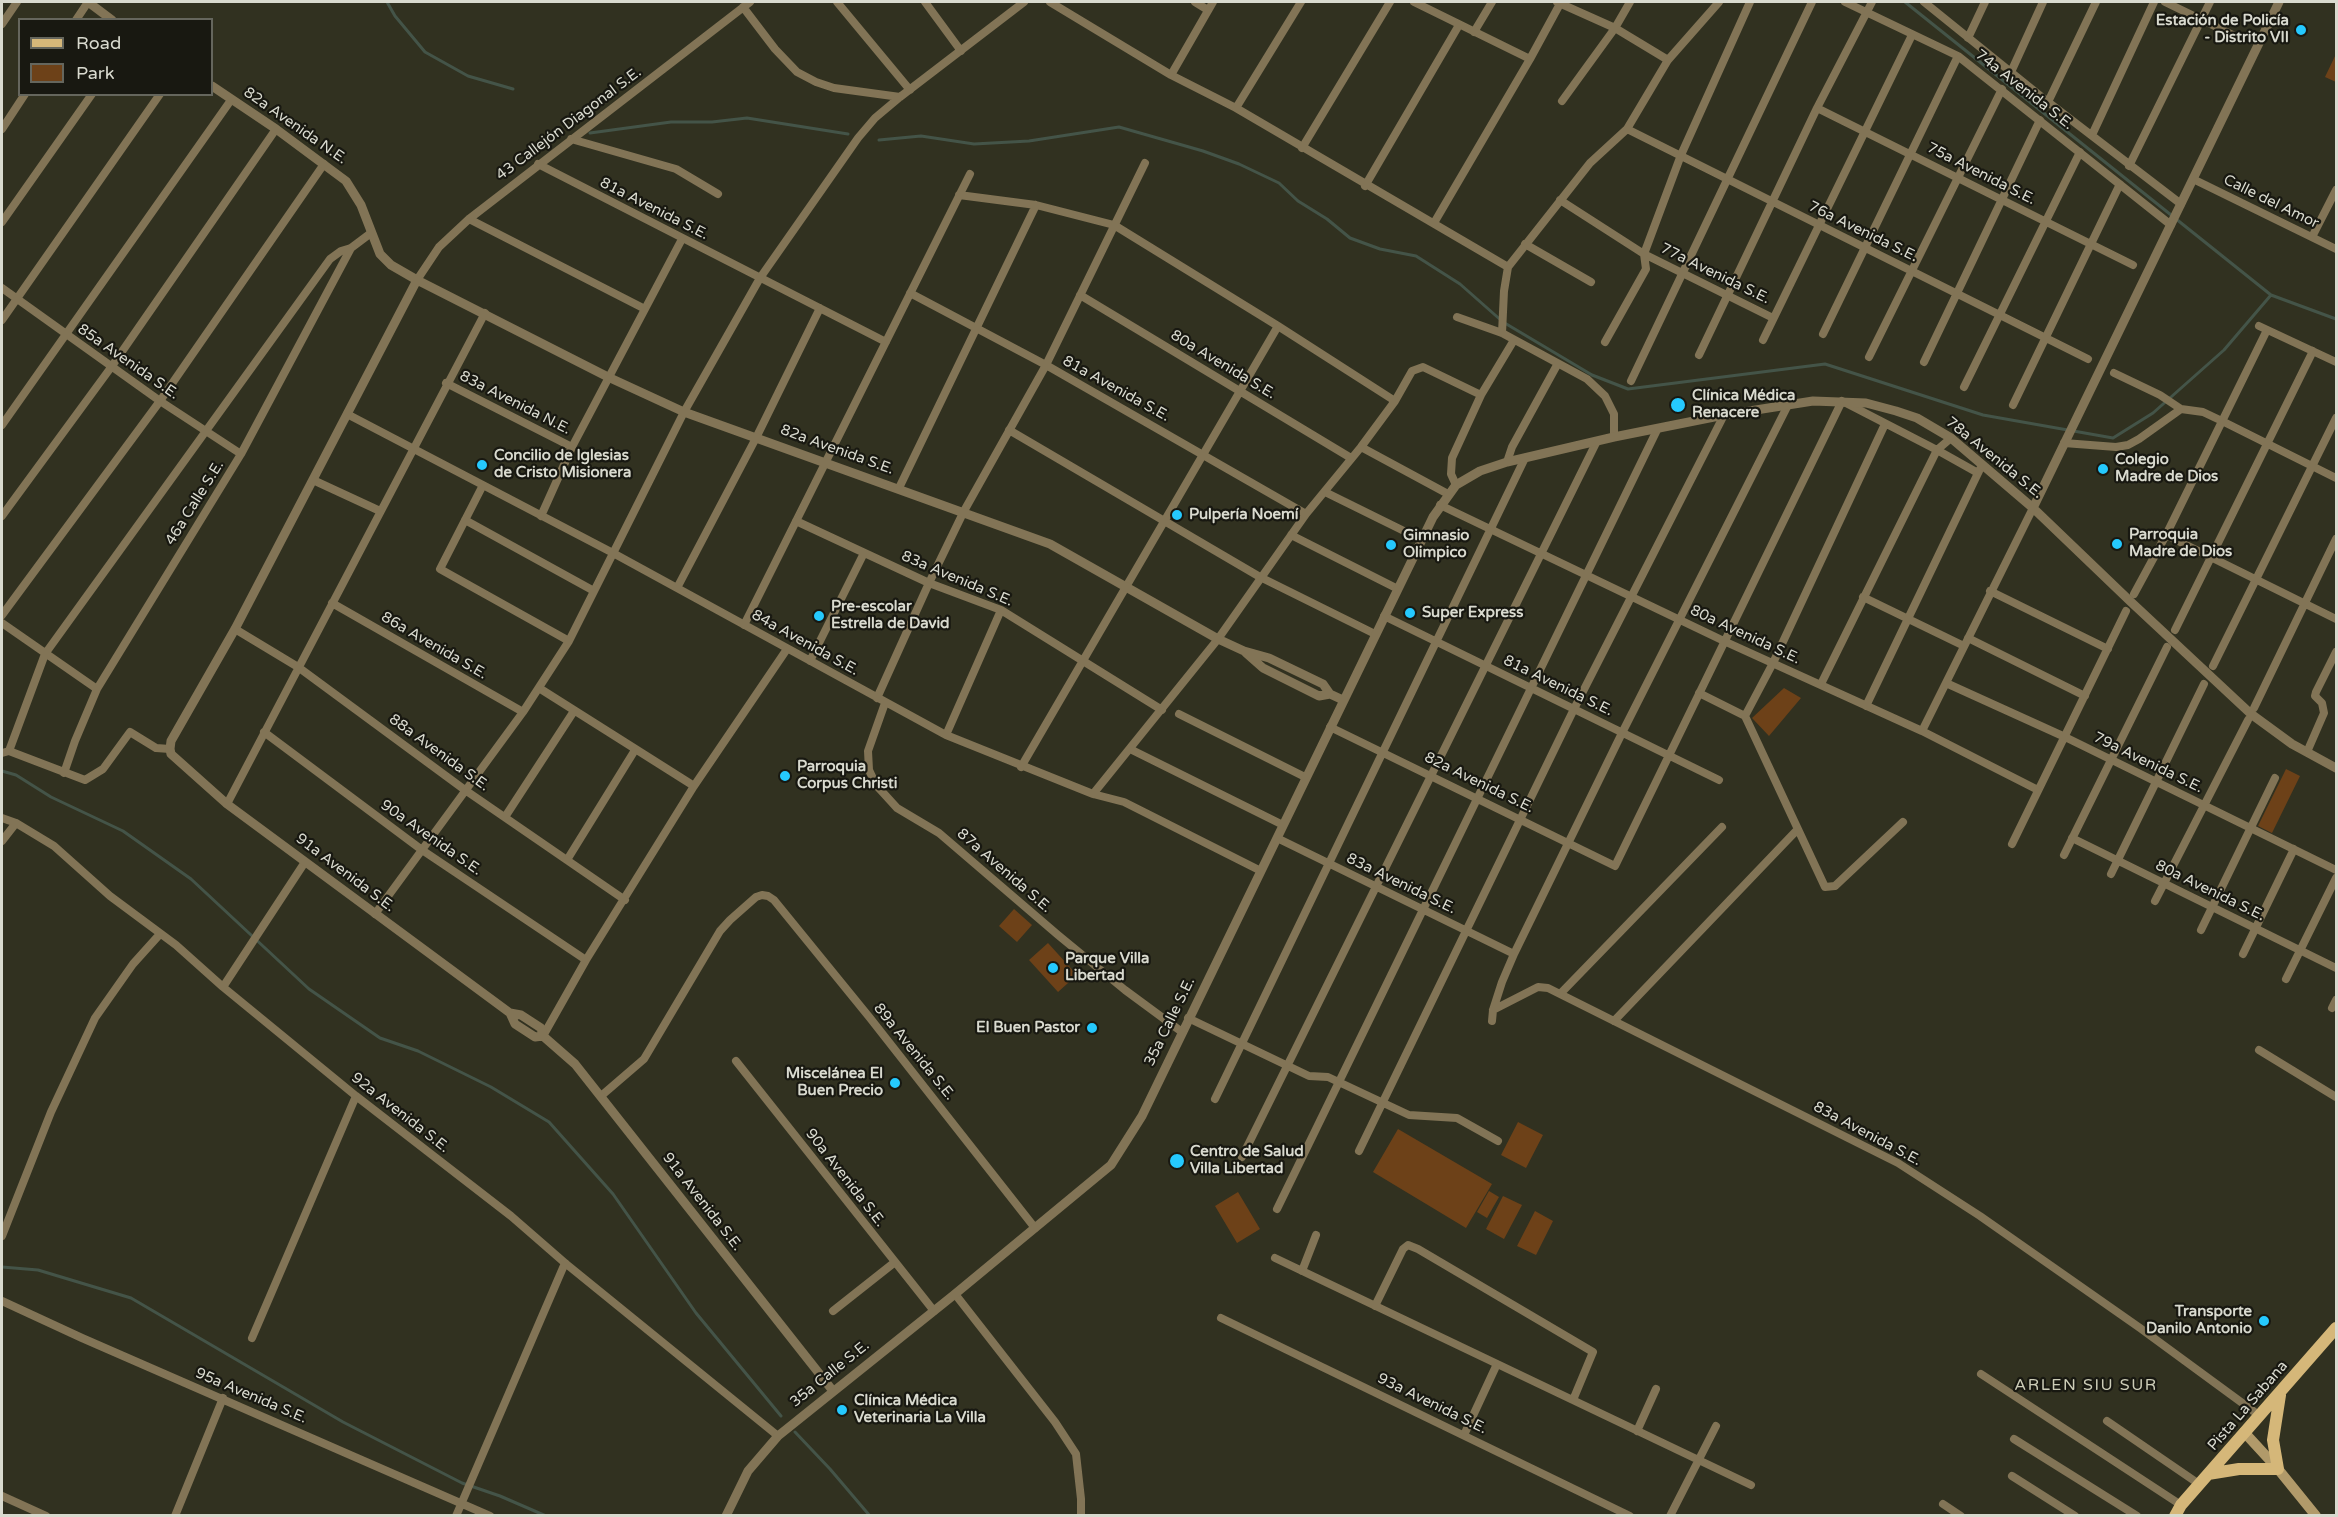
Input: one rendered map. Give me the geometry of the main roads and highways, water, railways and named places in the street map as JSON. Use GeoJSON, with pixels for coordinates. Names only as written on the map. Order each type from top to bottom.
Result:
{"type":"FeatureCollection","features":[{"type":"Feature","properties":{"kind":"main road","name":"Pista La Sabana"},"geometry":{"type":"LineString","coordinates":[[2166,1515],[2178,1510],[2337,1328]]}},
{"type":"Feature","properties":{"kind":"main road"},"geometry":{"type":"LineString","coordinates":[[2278,1469],[2273,1440],[2281,1391]]}},
{"type":"Feature","properties":{"kind":"main road"},"geometry":{"type":"LineString","coordinates":[[2244,1432],[2316,1515]]}},
{"type":"Feature","properties":{"kind":"main road"},"geometry":{"type":"LineString","coordinates":[[2208,1474],[2240,1469],[2278,1469]]}},
{"type":"Feature","properties":{"kind":"waterway"},"geometry":{"type":"LineString","coordinates":[[387,2],[395,16],[425,52],[468,76],[513,89]]}},
{"type":"Feature","properties":{"kind":"waterway"},"geometry":{"type":"LineString","coordinates":[[1905,2],[2271,295],[2336,319]]}},
{"type":"Feature","properties":{"kind":"waterway"},"geometry":{"type":"LineString","coordinates":[[590,133],[671,122],[712,122],[747,118],[848,134]]}},
{"type":"Feature","properties":{"kind":"waterway"},"geometry":{"type":"LineString","coordinates":[[879,140],[921,136],[974,144],[1029,141],[1119,127],[1203,151],[1239,164],[1279,183],[1298,201],[1327,219],[1350,238],[1380,249],[1416,256],[1460,284],[1503,322],[1592,375],[1628,389],[1825,364],[1983,415],[2113,438],[2153,413],[2224,350],[2271,295]]}},
{"type":"Feature","properties":{"kind":"waterway"},"geometry":{"type":"LineString","coordinates":[[2,771],[16,775],[51,797],[123,831],[191,879],[309,989],[380,1038],[418,1051],[491,1087],[549,1122],[613,1194],[696,1313],[781,1416]]}},
{"type":"Feature","properties":{"kind":"waterway"},"geometry":{"type":"LineString","coordinates":[[2,1267],[38,1270],[131,1298],[343,1422],[462,1483],[546,1516]]}},
{"type":"Feature","properties":{"kind":"waterway"},"geometry":{"type":"LineString","coordinates":[[795,1432],[870,1516]]}},
{"type":"Feature","properties":{"kind":"place","name":"Estación de Policía - Distrito VII"},"geometry":{"type":"Point","coordinates":[2301,30]}},
{"type":"Feature","properties":{"kind":"place","name":"Clínica Médica Renacere"},"geometry":{"type":"Point","coordinates":[1678,405]}},
{"type":"Feature","properties":{"kind":"place","name":"Concilio de Iglesias de Cristo Misionera"},"geometry":{"type":"Point","coordinates":[482,465]}},
{"type":"Feature","properties":{"kind":"place","name":"Colegio Madre de Dios"},"geometry":{"type":"Point","coordinates":[2103,469]}},
{"type":"Feature","properties":{"kind":"place","name":"Pulpería Noemí"},"geometry":{"type":"Point","coordinates":[1177,515]}},
{"type":"Feature","properties":{"kind":"place","name":"Parroquia Madre de Dios"},"geometry":{"type":"Point","coordinates":[2117,544]}},
{"type":"Feature","properties":{"kind":"place","name":"Gimnasio Olimpico"},"geometry":{"type":"Point","coordinates":[1391,545]}},
{"type":"Feature","properties":{"kind":"place","name":"Super Express"},"geometry":{"type":"Point","coordinates":[1410,613]}},
{"type":"Feature","properties":{"kind":"place","name":"Pre-escolar Estrella de David"},"geometry":{"type":"Point","coordinates":[819,616]}},
{"type":"Feature","properties":{"kind":"place","name":"Parroquia Corpus Christi"},"geometry":{"type":"Point","coordinates":[785,776]}},
{"type":"Feature","properties":{"kind":"place","name":"Parque Villa Libertad"},"geometry":{"type":"Point","coordinates":[1053,968]}},
{"type":"Feature","properties":{"kind":"place","name":"El Buen Pastor"},"geometry":{"type":"Point","coordinates":[1092,1028]}},
{"type":"Feature","properties":{"kind":"place","name":"Miscelánea El Buen Precio"},"geometry":{"type":"Point","coordinates":[895,1083]}},
{"type":"Feature","properties":{"kind":"place","name":"Centro de Salud Villa Libertad"},"geometry":{"type":"Point","coordinates":[1177,1161]}},
{"type":"Feature","properties":{"kind":"place","name":"Transporte Danilo Antonio"},"geometry":{"type":"Point","coordinates":[2264,1321]}},
{"type":"Feature","properties":{"kind":"place","name":"Clínica Médica Veterinaria La Villa"},"geometry":{"type":"Point","coordinates":[842,1410]}},
{"type":"Feature","properties":{"kind":"district","name":"ARLEN SIU SUR"},"geometry":{"type":"Point","coordinates":[2086,1386]}}]}
